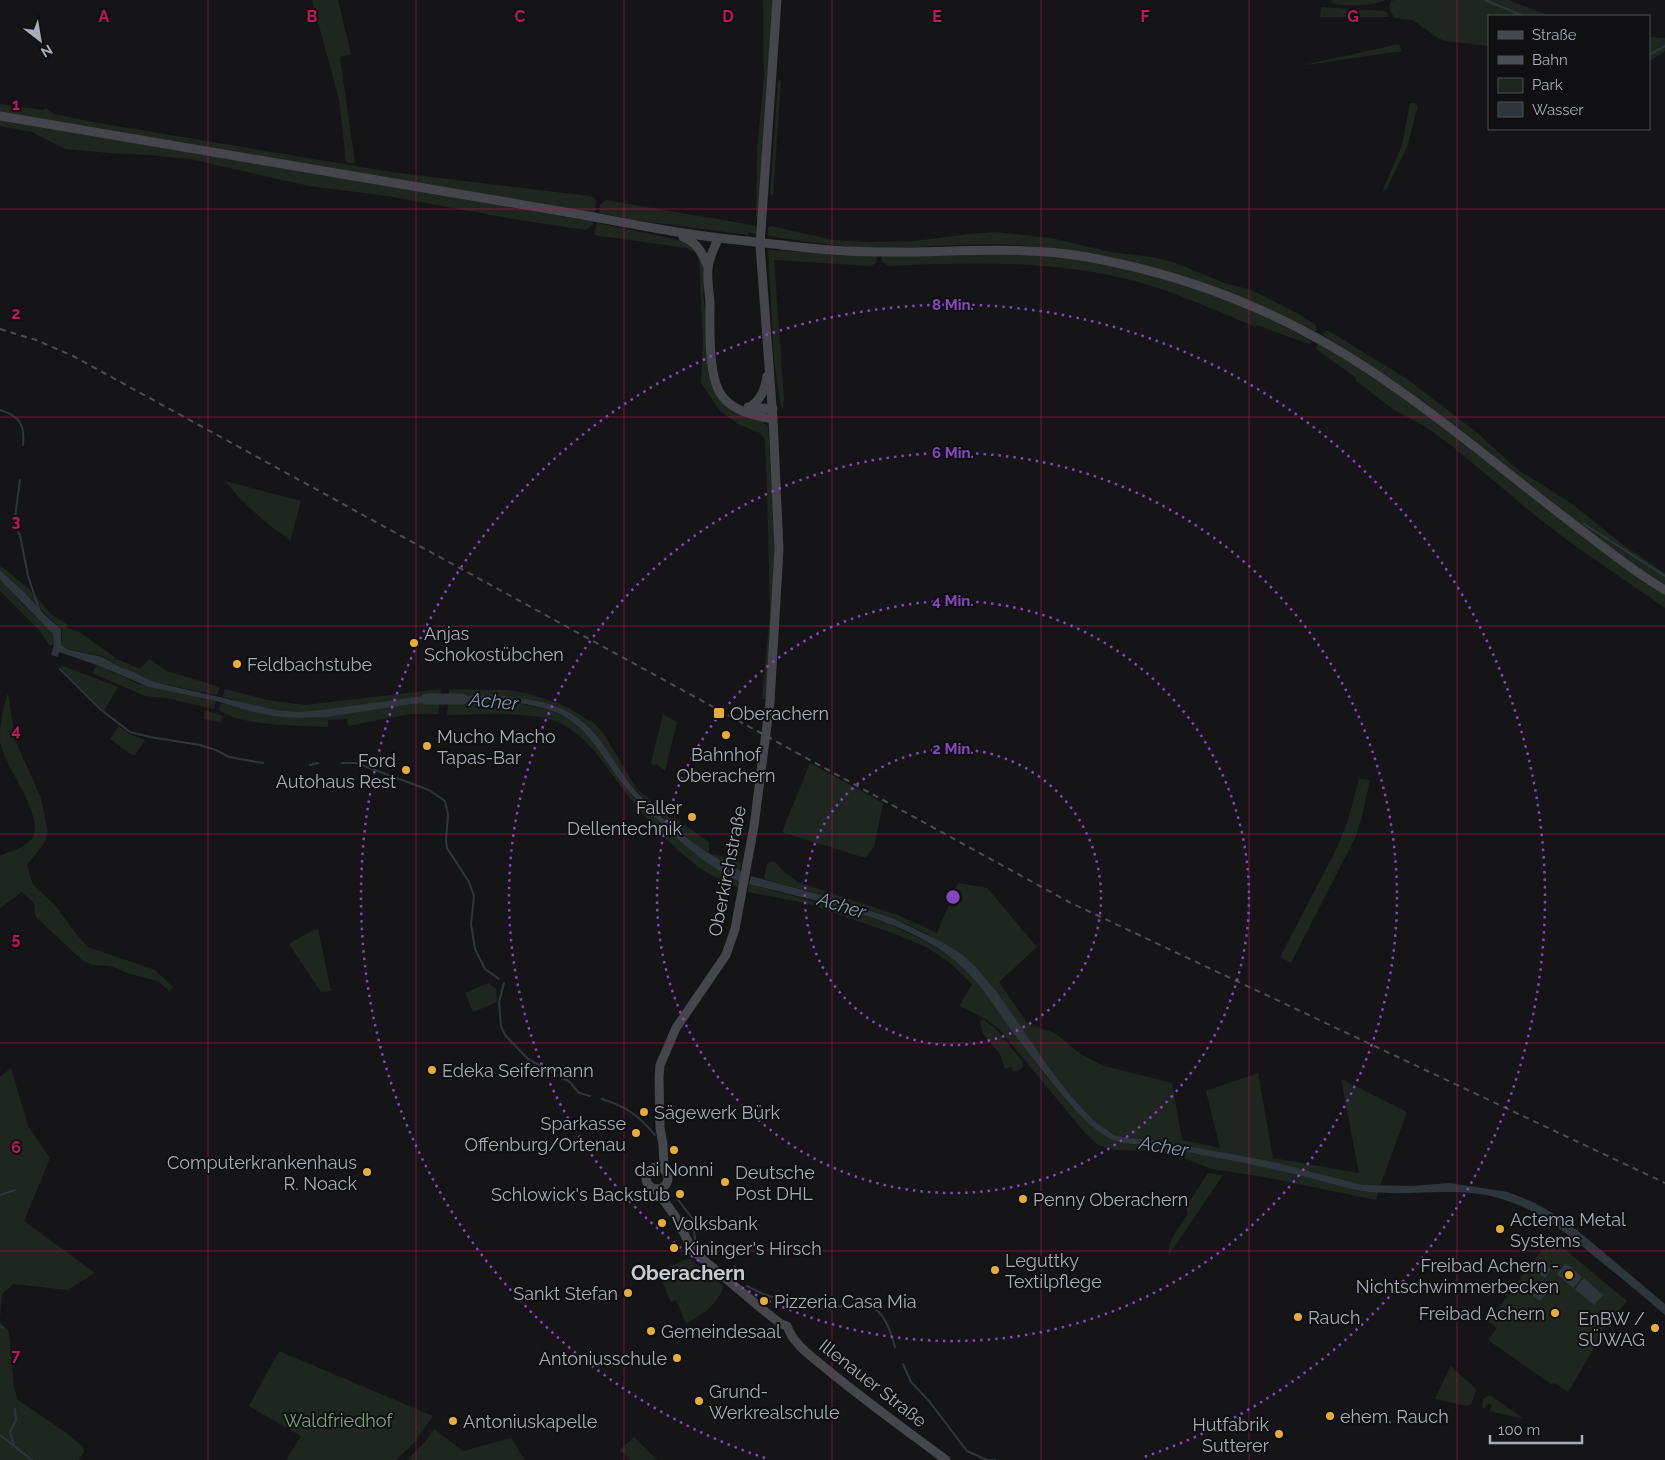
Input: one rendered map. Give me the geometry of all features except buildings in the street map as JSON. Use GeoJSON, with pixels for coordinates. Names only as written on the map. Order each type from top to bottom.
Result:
{"type":"FeatureCollection","features":[{"type":"Feature","properties":{"kind":"main road"},"geometry":{"type":"LineString","coordinates":[[750,407],[758,401],[765,389],[770,363],[760,245],[777,0]]}},
{"type":"Feature","properties":{"kind":"main road"},"geometry":{"type":"LineString","coordinates":[[0,116],[713,238],[833,251],[880,252],[986,249],[1052,252],[1146,269],[1238,299],[1293,325],[1370,370],[1442,422],[1543,502],[1644,577],[1665,590]]}},
{"type":"Feature","properties":{"kind":"main road"},"geometry":{"type":"LineString","coordinates":[[665,231],[686,238],[703,253],[708,268],[713,370],[720,392],[729,403],[738,409],[750,414],[773,419]]}},
{"type":"Feature","properties":{"kind":"main road"},"geometry":{"type":"LineString","coordinates":[[703,253],[713,238]]}},
{"type":"Feature","properties":{"kind":"main road"},"geometry":{"type":"LineString","coordinates":[[708,268],[713,238]]}},
{"type":"Feature","properties":{"kind":"main road","name":"Oberkirchstraße"},"geometry":{"type":"LineString","coordinates":[[661,1168],[660,1066],[676,1028],[726,955],[735,928],[746,873],[764,752],[773,665],[779,549],[770,363]]}},
{"type":"Feature","properties":{"kind":"main road"},"geometry":{"type":"LineString","coordinates":[[738,409],[750,407],[772,409]]}},
{"type":"Feature","properties":{"kind":"main road"},"geometry":{"type":"LineString","coordinates":[[661,1168],[668,1178],[666,1184],[659,1189],[647,1184],[645,1177],[650,1169],[661,1168]]}},
{"type":"Feature","properties":{"kind":"main road","name":"Illenauer Straße"},"geometry":{"type":"LineString","coordinates":[[659,1189],[694,1251],[762,1309],[781,1324],[787,1326],[793,1338],[806,1352],[874,1407],[946,1460]]}},
{"type":"Feature","properties":{"kind":"green space"},"geometry":{"type":"Polygon","coordinates":[[[312,0],[338,0],[351,54],[340,57],[355,164],[346,162],[339,99],[312,0]]]}},
{"type":"Feature","properties":{"kind":"green space"},"geometry":{"type":"Polygon","coordinates":[[[763,0],[773,0],[758,220],[756,217],[757,150],[764,75],[763,0]]]}},
{"type":"Feature","properties":{"kind":"green space"},"geometry":{"type":"Polygon","coordinates":[[[1333,0],[1385,0],[1373,4],[1343,5],[1330,3],[1333,0]]]}},
{"type":"Feature","properties":{"kind":"green space"},"geometry":{"type":"Polygon","coordinates":[[[1508,0],[1547,15],[1488,15],[1488,46],[1445,41],[1413,20],[1394,18],[1389,7],[1391,1],[1508,0]]]}},
{"type":"Feature","properties":{"kind":"green space"},"geometry":{"type":"Polygon","coordinates":[[[1321,7],[1384,11],[1387,12],[1389,17],[1320,17],[1321,7]]]}},
{"type":"Feature","properties":{"kind":"green space"},"geometry":{"type":"Polygon","coordinates":[[[1650,37],[1665,38],[1665,51],[1650,61],[1650,37]]]}},
{"type":"Feature","properties":{"kind":"green space"},"geometry":{"type":"Polygon","coordinates":[[[1399,44],[1402,51],[1299,66],[1399,44]]]}},
{"type":"Feature","properties":{"kind":"green space"},"geometry":{"type":"Polygon","coordinates":[[[780,80],[773,195],[770,194],[778,81],[780,80]]]}},
{"type":"Feature","properties":{"kind":"green space"},"geometry":{"type":"Polygon","coordinates":[[[1410,103],[1415,103],[1418,106],[1407,147],[1387,188],[1382,192],[1402,145],[1410,103]]]}},
{"type":"Feature","properties":{"kind":"green space"},"geometry":{"type":"Polygon","coordinates":[[[0,104],[43,110],[46,108],[54,114],[93,122],[391,172],[589,196],[596,200],[595,212],[482,195],[0,113],[0,104]]]}},
{"type":"Feature","properties":{"kind":"green space"},"geometry":{"type":"Polygon","coordinates":[[[0,120],[584,220],[593,222],[593,225],[586,230],[387,196],[309,186],[189,159],[65,149],[32,132],[0,126],[0,120]]]}},
{"type":"Feature","properties":{"kind":"green space"},"geometry":{"type":"Polygon","coordinates":[[[606,200],[752,225],[756,227],[758,234],[748,233],[748,235],[634,220],[599,213],[600,205],[606,200]]]}},
{"type":"Feature","properties":{"kind":"green space"},"geometry":{"type":"Polygon","coordinates":[[[597,223],[684,241],[696,250],[700,256],[704,271],[703,294],[718,396],[761,420],[768,427],[775,574],[767,699],[762,699],[770,613],[765,440],[760,433],[740,425],[720,411],[701,383],[703,341],[699,261],[696,253],[686,248],[594,235],[597,223]]]}},
{"type":"Feature","properties":{"kind":"green space"},"geometry":{"type":"Polygon","coordinates":[[[771,226],[833,240],[871,242],[915,241],[995,232],[1051,238],[1110,252],[1152,257],[1173,262],[1227,284],[1252,290],[1315,324],[1317,330],[1314,332],[1279,314],[1243,299],[1170,272],[1095,254],[1056,248],[999,244],[891,248],[847,246],[768,236],[768,227],[771,226]]]}},
{"type":"Feature","properties":{"kind":"green space"},"geometry":{"type":"Polygon","coordinates":[[[768,250],[876,256],[877,258],[876,263],[871,266],[774,260],[784,399],[782,412],[774,361],[768,250]]]}},
{"type":"Feature","properties":{"kind":"green space"},"geometry":{"type":"Polygon","coordinates":[[[999,252],[1079,258],[1179,281],[1244,306],[1312,341],[1309,344],[1256,325],[1256,327],[1166,291],[1105,274],[1074,269],[1012,264],[888,266],[882,261],[881,257],[884,255],[999,252]]]}},
{"type":"Feature","properties":{"kind":"green space"},"geometry":{"type":"Polygon","coordinates":[[[1325,331],[1329,331],[1407,379],[1475,431],[1517,469],[1571,503],[1622,544],[1665,573],[1665,585],[1633,565],[1326,338],[1323,334],[1325,331]]]}},
{"type":"Feature","properties":{"kind":"green space"},"geometry":{"type":"Polygon","coordinates":[[[1317,344],[1320,344],[1387,387],[1449,432],[1619,564],[1665,594],[1665,608],[1571,543],[1452,446],[1424,426],[1394,410],[1356,381],[1355,377],[1316,349],[1317,344]]]}},
{"type":"Feature","properties":{"kind":"green space"},"geometry":{"type":"Polygon","coordinates":[[[225,481],[301,501],[290,542],[253,511],[225,481]]]}},
{"type":"Feature","properties":{"kind":"green space"},"geometry":{"type":"Polygon","coordinates":[[[0,565],[28,588],[51,614],[68,625],[66,627],[79,632],[116,658],[113,662],[117,659],[140,669],[149,659],[167,671],[220,687],[217,695],[158,683],[120,667],[102,656],[66,649],[61,646],[62,629],[0,570],[0,565]]]}},
{"type":"Feature","properties":{"kind":"green space"},"geometry":{"type":"Polygon","coordinates":[[[0,580],[53,634],[54,645],[49,645],[41,632],[0,591],[0,580]]]}},
{"type":"Feature","properties":{"kind":"green space"},"geometry":{"type":"Polygon","coordinates":[[[97,665],[139,684],[216,701],[214,709],[166,698],[145,696],[92,673],[97,665]]]}},
{"type":"Feature","properties":{"kind":"green space"},"geometry":{"type":"Polygon","coordinates":[[[63,666],[118,687],[104,711],[61,668],[63,666]]]}},
{"type":"Feature","properties":{"kind":"green space"},"geometry":{"type":"Polygon","coordinates":[[[225,689],[267,700],[305,705],[441,689],[440,696],[404,699],[334,710],[298,712],[269,709],[223,697],[225,689]]]}},
{"type":"Feature","properties":{"kind":"green space"},"geometry":{"type":"Polygon","coordinates":[[[449,689],[508,690],[530,694],[565,706],[594,723],[604,734],[636,788],[671,819],[675,818],[709,842],[709,853],[739,861],[741,864],[740,871],[703,852],[679,833],[635,789],[569,713],[496,695],[449,696],[449,689]]]}},
{"type":"Feature","properties":{"kind":"green space"},"geometry":{"type":"Polygon","coordinates":[[[8,693],[15,740],[41,798],[48,832],[45,842],[27,865],[33,885],[54,904],[88,947],[155,970],[173,987],[169,991],[158,981],[130,974],[110,966],[93,965],[82,960],[37,918],[34,903],[22,892],[0,908],[0,856],[31,840],[35,827],[28,803],[8,764],[0,741],[4,705],[8,693]]]}},
{"type":"Feature","properties":{"kind":"green space"},"geometry":{"type":"Polygon","coordinates":[[[494,701],[544,709],[571,721],[588,735],[626,788],[642,804],[696,855],[717,870],[740,882],[739,888],[708,873],[676,849],[637,807],[590,746],[560,723],[536,716],[447,715],[448,703],[494,701]]]}},
{"type":"Feature","properties":{"kind":"green space"},"geometry":{"type":"Polygon","coordinates":[[[221,703],[249,711],[297,718],[327,717],[412,704],[439,703],[438,714],[409,714],[348,726],[347,719],[328,720],[328,727],[272,724],[242,720],[229,716],[219,710],[221,703]]]}},
{"type":"Feature","properties":{"kind":"green space"},"geometry":{"type":"Polygon","coordinates":[[[205,710],[223,716],[220,722],[204,719],[205,710]]]}},
{"type":"Feature","properties":{"kind":"green space"},"geometry":{"type":"Polygon","coordinates":[[[663,714],[677,722],[665,771],[656,764],[654,766],[651,763],[663,714]]]}},
{"type":"Feature","properties":{"kind":"green space"},"geometry":{"type":"Polygon","coordinates":[[[119,726],[129,734],[145,740],[135,755],[132,755],[110,739],[119,726]]]}},
{"type":"Feature","properties":{"kind":"green space"},"geometry":{"type":"Polygon","coordinates":[[[810,763],[883,803],[874,847],[866,857],[782,832],[810,763]]]}},
{"type":"Feature","properties":{"kind":"green space"},"geometry":{"type":"Polygon","coordinates":[[[1359,779],[1370,780],[1356,836],[1291,963],[1280,957],[1337,848],[1348,820],[1359,779]]]}},
{"type":"Feature","properties":{"kind":"green space"},"geometry":{"type":"Polygon","coordinates":[[[774,861],[785,873],[798,882],[900,916],[937,933],[958,883],[987,888],[1037,947],[999,982],[1028,1024],[1055,1033],[1079,1053],[1104,1066],[1172,1083],[1182,1140],[1220,1148],[1206,1091],[1258,1073],[1273,1158],[1359,1173],[1341,1079],[1407,1112],[1380,1186],[1363,1185],[1270,1161],[1154,1140],[1114,1135],[1095,1122],[1071,1096],[973,964],[950,947],[900,921],[846,902],[764,879],[767,864],[774,861]]]}},
{"type":"Feature","properties":{"kind":"green space"},"geometry":{"type":"Polygon","coordinates":[[[749,884],[861,914],[887,923],[925,941],[953,959],[968,973],[992,1002],[1043,1073],[1094,1128],[1128,1144],[1153,1145],[1269,1168],[1366,1192],[1378,1192],[1376,1200],[1264,1177],[1212,1169],[1176,1155],[1151,1151],[1116,1150],[1098,1145],[1085,1133],[999,1029],[986,1019],[959,1006],[972,984],[949,962],[928,948],[895,934],[809,904],[748,892],[749,884]]]}},
{"type":"Feature","properties":{"kind":"green space"},"geometry":{"type":"Polygon","coordinates":[[[318,929],[331,991],[321,992],[289,944],[318,929]]]}},
{"type":"Feature","properties":{"kind":"green space"},"geometry":{"type":"Polygon","coordinates":[[[488,983],[496,989],[497,1002],[473,1012],[465,993],[488,983]]]}},
{"type":"Feature","properties":{"kind":"green space"},"geometry":{"type":"Polygon","coordinates":[[[983,1019],[995,1028],[1023,1062],[1023,1067],[1018,1071],[1013,1071],[1011,1067],[1005,1069],[1000,1054],[983,1034],[980,1022],[983,1019]]]}},
{"type":"Feature","properties":{"kind":"green space"},"geometry":{"type":"Polygon","coordinates":[[[11,1068],[28,1126],[50,1158],[24,1221],[95,1273],[67,1290],[13,1284],[2,1294],[0,1319],[0,1077],[11,1068]]]}},
{"type":"Feature","properties":{"kind":"green space"},"geometry":{"type":"Polygon","coordinates":[[[1208,1173],[1223,1175],[1169,1255],[1172,1239],[1188,1214],[1186,1207],[1208,1173]]]}},
{"type":"Feature","properties":{"kind":"green space","name":"Freibad Achern"},"geometry":{"type":"Polygon","coordinates":[[[1551,1238],[1627,1301],[1600,1333],[1602,1335],[1568,1392],[1554,1383],[1551,1384],[1488,1340],[1497,1328],[1488,1322],[1551,1238]]]}},
{"type":"Feature","properties":{"kind":"green space"},"geometry":{"type":"Polygon","coordinates":[[[690,1259],[722,1285],[723,1288],[717,1300],[708,1309],[686,1323],[676,1300],[671,1302],[658,1272],[690,1259]]]}},
{"type":"Feature","properties":{"kind":"green space"},"geometry":{"type":"Polygon","coordinates":[[[0,1322],[9,1332],[14,1388],[18,1400],[68,1434],[83,1447],[84,1452],[79,1460],[0,1460],[0,1322]]]}},
{"type":"Feature","properties":{"kind":"green space","name":"Waldfriedhof"},"geometry":{"type":"Polygon","coordinates":[[[279,1351],[433,1416],[414,1443],[396,1460],[286,1460],[301,1436],[249,1406],[279,1351]]]}},
{"type":"Feature","properties":{"kind":"green space"},"geometry":{"type":"Polygon","coordinates":[[[1451,1365],[1476,1390],[1471,1404],[1467,1406],[1435,1399],[1451,1365]]]}},
{"type":"Feature","properties":{"kind":"green space"},"geometry":{"type":"Polygon","coordinates":[[[1490,1395],[1524,1419],[1489,1411],[1492,1406],[1488,1403],[1484,1409],[1482,1406],[1483,1399],[1490,1395]]]}},
{"type":"Feature","properties":{"kind":"green space"},"geometry":{"type":"Polygon","coordinates":[[[434,1429],[463,1451],[511,1438],[525,1460],[407,1460],[424,1443],[434,1429]]]}},
{"type":"Feature","properties":{"kind":"green space"},"geometry":{"type":"Polygon","coordinates":[[[634,1437],[657,1460],[630,1460],[620,1450],[634,1437]]]}},
{"type":"Feature","properties":{"kind":"water"},"geometry":{"type":"Polygon","coordinates":[[[0,570],[61,629],[61,645],[66,649],[102,657],[158,683],[276,710],[298,712],[416,697],[440,696],[439,703],[412,704],[327,717],[297,718],[249,711],[216,701],[149,687],[97,665],[59,652],[58,657],[51,655],[54,645],[53,634],[0,580],[0,570]]]}},
{"type":"Feature","properties":{"kind":"water"},"geometry":{"type":"Polygon","coordinates":[[[496,695],[553,705],[581,721],[599,739],[626,779],[646,802],[684,836],[713,856],[743,872],[740,882],[686,847],[667,829],[626,788],[588,736],[569,719],[544,708],[517,703],[489,701],[448,703],[449,696],[496,695]]]}},
{"type":"Feature","properties":{"kind":"water"},"geometry":{"type":"Polygon","coordinates":[[[751,876],[832,898],[892,918],[940,941],[960,953],[973,964],[996,991],[1071,1096],[1095,1122],[1114,1135],[1154,1140],[1270,1161],[1363,1185],[1412,1186],[1449,1183],[1508,1192],[1535,1203],[1577,1230],[1665,1304],[1665,1315],[1622,1278],[1557,1227],[1527,1209],[1497,1198],[1461,1192],[1369,1192],[1284,1172],[1156,1146],[1114,1141],[1091,1126],[1071,1105],[1036,1062],[979,985],[947,955],[923,939],[866,915],[749,884],[751,876]]]}},
{"type":"Feature","properties":{"kind":"water"},"geometry":{"type":"Polygon","coordinates":[[[1542,1263],[1551,1269],[1545,1278],[1536,1271],[1542,1263]]]}},
{"type":"Feature","properties":{"kind":"water","name":"Freibad Achern - Nichtschwimmerbecken"},"geometry":{"type":"Polygon","coordinates":[[[1566,1263],[1582,1277],[1573,1288],[1557,1274],[1566,1263]]]}},
{"type":"Feature","properties":{"kind":"water"},"geometry":{"type":"Polygon","coordinates":[[[1584,1278],[1603,1295],[1594,1305],[1575,1289],[1584,1278]]]}},
{"type":"Feature","properties":{"kind":"water"},"geometry":{"type":"Polygon","coordinates":[[[1538,1286],[1547,1293],[1540,1301],[1532,1295],[1538,1286]]]}},
{"type":"Feature","properties":{"kind":"waterway"},"geometry":{"type":"LineString","coordinates":[[1485,0],[1522,15]]}},
{"type":"Feature","properties":{"kind":"waterway"},"geometry":{"type":"LineString","coordinates":[[1650,54],[1665,46]]}},
{"type":"Feature","properties":{"kind":"waterway"},"geometry":{"type":"LineString","coordinates":[[0,410],[7,412],[20,422],[23,432],[23,445]]}},
{"type":"Feature","properties":{"kind":"waterway"},"geometry":{"type":"LineString","coordinates":[[20,480],[14,525],[20,535],[28,576],[39,609]]}},
{"type":"Feature","properties":{"kind":"waterway"},"geometry":{"type":"LineString","coordinates":[[1584,524],[1665,576]]}},
{"type":"Feature","properties":{"kind":"waterway"},"geometry":{"type":"LineString","coordinates":[[60,669],[100,709],[130,732],[200,745],[229,757],[263,763]]}},
{"type":"Feature","properties":{"kind":"waterway","name":"Acher"},"geometry":{"type":"LineString","coordinates":[[426,699],[462,699]]}},
{"type":"Feature","properties":{"kind":"waterway"},"geometry":{"type":"LineString","coordinates":[[310,765],[318,763]]}},
{"type":"Feature","properties":{"kind":"waterway"},"geometry":{"type":"LineString","coordinates":[[342,763],[356,763],[429,790],[445,801],[448,815],[447,848],[469,882],[474,896],[471,924],[475,949],[485,969],[499,979]]}},
{"type":"Feature","properties":{"kind":"waterway"},"geometry":{"type":"LineString","coordinates":[[504,983],[499,1002],[501,1026],[505,1035],[528,1059],[570,1082],[579,1093],[590,1096]]}},
{"type":"Feature","properties":{"kind":"waterway"},"geometry":{"type":"LineString","coordinates":[[602,1099],[632,1112],[655,1135]]}},
{"type":"Feature","properties":{"kind":"waterway"},"geometry":{"type":"LineString","coordinates":[[0,1195],[15,1190]]}},
{"type":"Feature","properties":{"kind":"waterway"},"geometry":{"type":"LineString","coordinates":[[676,1197],[692,1218],[696,1246]]}},
{"type":"Feature","properties":{"kind":"waterway"},"geometry":{"type":"LineString","coordinates":[[747,1286],[772,1297]]}},
{"type":"Feature","properties":{"kind":"waterway"},"geometry":{"type":"LineString","coordinates":[[820,1309],[849,1305],[869,1306],[884,1318],[895,1347]]}},
{"type":"Feature","properties":{"kind":"waterway"},"geometry":{"type":"LineString","coordinates":[[903,1364],[911,1382],[929,1401],[967,1451],[987,1460],[995,1460]]}},
{"type":"Feature","properties":{"kind":"waterway"},"geometry":{"type":"LineString","coordinates":[[14,1445],[10,1432],[16,1420],[15,1409]]}},
{"type":"Feature","properties":{"kind":"waterway"},"geometry":{"type":"LineString","coordinates":[[0,1435],[32,1460]]}},
{"type":"Feature","properties":{"kind":"railway"},"geometry":{"type":"LineString","coordinates":[[0,329],[36,340],[73,356],[1069,902],[1665,1183]]}},
{"type":"Feature","properties":{"kind":"place","name":"Anjas Schokostübchen"},"geometry":{"type":"Point","coordinates":[414,643]}},
{"type":"Feature","properties":{"kind":"place","name":"Feldbachstube"},"geometry":{"type":"Point","coordinates":[237,664]}},
{"type":"Feature","properties":{"kind":"place","name":"Oberachern"},"geometry":{"type":"Point","coordinates":[719,713]}},
{"type":"Feature","properties":{"kind":"place","name":"Bahnhof Oberachern"},"geometry":{"type":"Point","coordinates":[726,735]}},
{"type":"Feature","properties":{"kind":"place","name":"Mucho Macho Tapas-Bar"},"geometry":{"type":"Point","coordinates":[427,746]}},
{"type":"Feature","properties":{"kind":"place","name":"Ford Autohaus Rest"},"geometry":{"type":"Point","coordinates":[406,770]}},
{"type":"Feature","properties":{"kind":"place","name":"Faller Dellentechnik"},"geometry":{"type":"Point","coordinates":[692,817]}},
{"type":"Feature","properties":{"kind":"place","name":"Edeka Seifermann"},"geometry":{"type":"Point","coordinates":[432,1070]}},
{"type":"Feature","properties":{"kind":"place","name":"Sägewerk Bürk"},"geometry":{"type":"Point","coordinates":[644,1112]}},
{"type":"Feature","properties":{"kind":"place","name":"Sparkasse Offenburg/Ortenau"},"geometry":{"type":"Point","coordinates":[636,1133]}},
{"type":"Feature","properties":{"kind":"place","name":"dai Nonni"},"geometry":{"type":"Point","coordinates":[674,1150]}},
{"type":"Feature","properties":{"kind":"place","name":"Computerkrankenhaus R. Noack"},"geometry":{"type":"Point","coordinates":[367,1172]}},
{"type":"Feature","properties":{"kind":"place","name":"Deutsche Post DHL"},"geometry":{"type":"Point","coordinates":[725,1182]}},
{"type":"Feature","properties":{"kind":"place","name":"Schlowick's Backstub"},"geometry":{"type":"Point","coordinates":[680,1194]}},
{"type":"Feature","properties":{"kind":"place","name":"Penny Oberachern"},"geometry":{"type":"Point","coordinates":[1023,1199]}},
{"type":"Feature","properties":{"kind":"place","name":"Volksbank"},"geometry":{"type":"Point","coordinates":[662,1223]}},
{"type":"Feature","properties":{"kind":"place","name":"Actema Metal Systems"},"geometry":{"type":"Point","coordinates":[1500,1229]}},
{"type":"Feature","properties":{"kind":"place","name":"Kininger's Hirsch"},"geometry":{"type":"Point","coordinates":[674,1248]}},
{"type":"Feature","properties":{"kind":"place","name":"Leguttky Textilpflege"},"geometry":{"type":"Point","coordinates":[995,1270]}},
{"type":"Feature","properties":{"kind":"place","name":"Freibad Achern - Nichtschwimmerbecken"},"geometry":{"type":"Point","coordinates":[1569,1275]}},
{"type":"Feature","properties":{"kind":"place","name":"Sankt Stefan"},"geometry":{"type":"Point","coordinates":[628,1293]}},
{"type":"Feature","properties":{"kind":"place","name":"Pizzeria Casa Mia"},"geometry":{"type":"Point","coordinates":[764,1301]}},
{"type":"Feature","properties":{"kind":"place","name":"Freibad Achern"},"geometry":{"type":"Point","coordinates":[1555,1313]}},
{"type":"Feature","properties":{"kind":"place","name":"Rauch"},"geometry":{"type":"Point","coordinates":[1298,1317]}},
{"type":"Feature","properties":{"kind":"place","name":"EnBW / SÜWAG"},"geometry":{"type":"Point","coordinates":[1655,1328]}},
{"type":"Feature","properties":{"kind":"place","name":"Gemeindesaal"},"geometry":{"type":"Point","coordinates":[651,1331]}},
{"type":"Feature","properties":{"kind":"place","name":"Antoniusschule"},"geometry":{"type":"Point","coordinates":[677,1358]}},
{"type":"Feature","properties":{"kind":"place","name":"Grund- Werkrealschule"},"geometry":{"type":"Point","coordinates":[699,1401]}},
{"type":"Feature","properties":{"kind":"place","name":"ehem. Rauch"},"geometry":{"type":"Point","coordinates":[1330,1416]}},
{"type":"Feature","properties":{"kind":"place","name":"Antoniuskapelle"},"geometry":{"type":"Point","coordinates":[453,1421]}},
{"type":"Feature","properties":{"kind":"place","name":"Hutfabrik Sutterer"},"geometry":{"type":"Point","coordinates":[1279,1434]}},
{"type":"Feature","properties":{"kind":"district","name":"Oberachern"},"geometry":{"type":"Point","coordinates":[688,1273]}}]}
